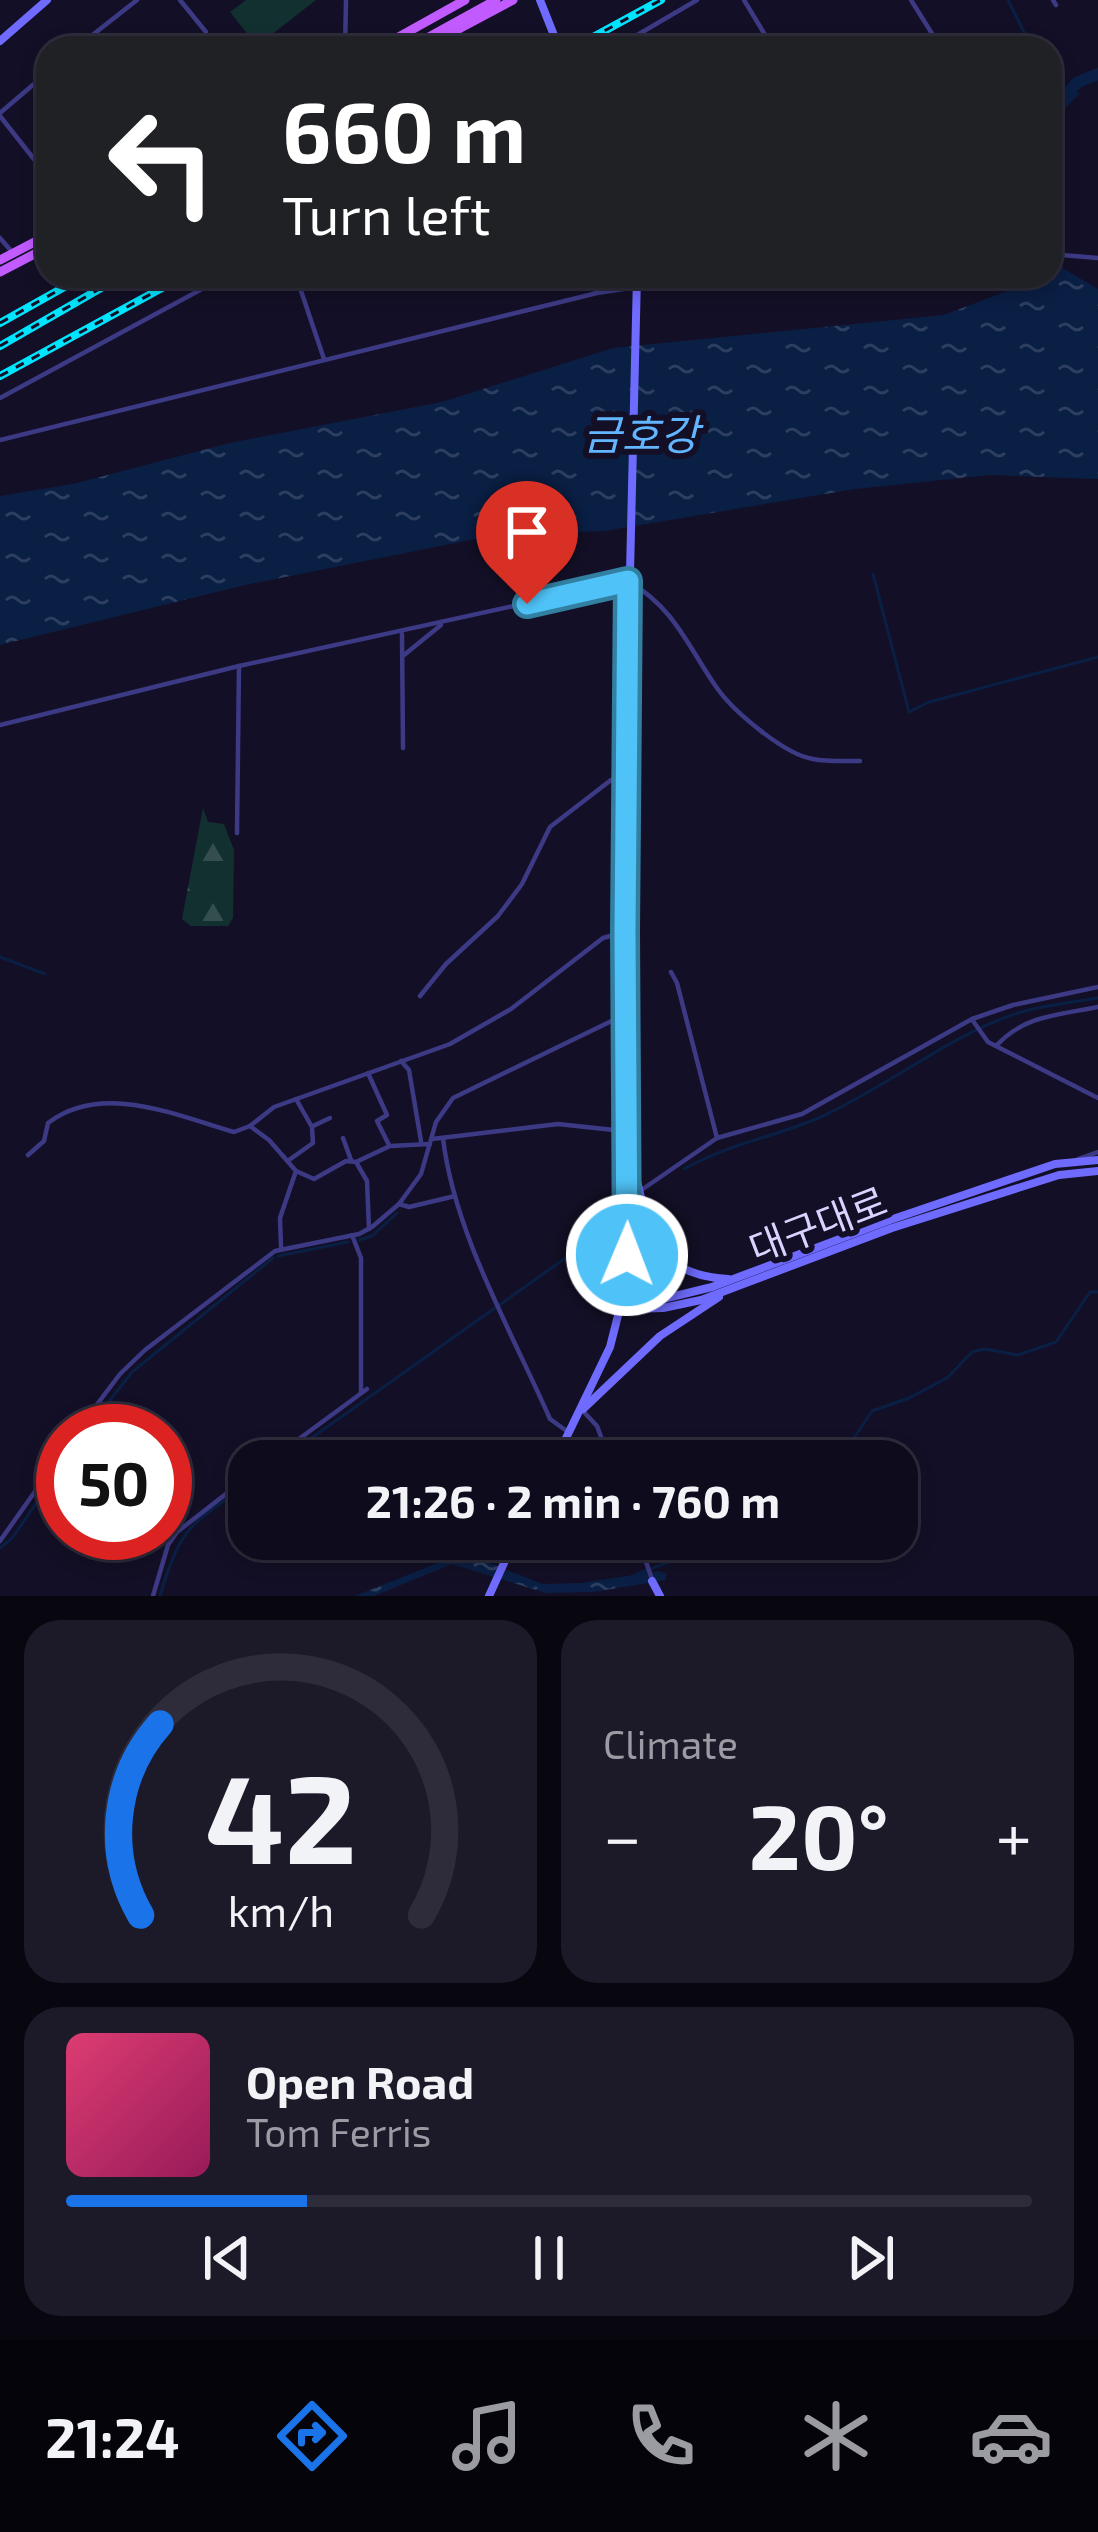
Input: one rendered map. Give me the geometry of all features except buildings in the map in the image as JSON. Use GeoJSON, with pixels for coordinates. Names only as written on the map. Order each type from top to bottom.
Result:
{"type":"FeatureCollection","features":[{"type":"Feature","properties":{"kind":"main road"},"geometry":{"type":"LineString","coordinates":[[400,36],[465,0]]}},
{"type":"Feature","properties":{"kind":"main road"},"geometry":{"type":"LineString","coordinates":[[412,36],[476,0]]}},
{"type":"Feature","properties":{"kind":"main road"},"geometry":{"type":"LineString","coordinates":[[431,36],[496,0]]}},
{"type":"Feature","properties":{"kind":"main road"},"geometry":{"type":"LineString","coordinates":[[446,36],[513,0]]}},
{"type":"Feature","properties":{"kind":"main road"},"geometry":{"type":"LineString","coordinates":[[540,0],[554,36]]}},
{"type":"Feature","properties":{"kind":"main road"},"geometry":{"type":"LineString","coordinates":[[0,41],[42,2]]}},
{"type":"Feature","properties":{"kind":"main road"},"geometry":{"type":"LineString","coordinates":[[0,260],[36,242]]}},
{"type":"Feature","properties":{"kind":"main road"},"geometry":{"type":"LineString","coordinates":[[0,272],[36,253]]}},
{"type":"Feature","properties":{"kind":"main road"},"geometry":{"type":"LineString","coordinates":[[566,1440],[622,1309],[627,1280],[625,784],[638,288]]}},
{"type":"Feature","properties":{"kind":"main road"},"geometry":{"type":"LineString","coordinates":[[629,1150],[648,1228],[661,1250],[688,1273],[731,1284]]}},
{"type":"Feature","properties":{"kind":"main road","name":"대구대로"},"geometry":{"type":"LineString","coordinates":[[622,1309],[678,1306],[890,1220],[1098,1156]]}},
{"type":"Feature","properties":{"kind":"main road","name":"대구대로"},"geometry":{"type":"LineString","coordinates":[[731,1284],[1059,1174],[1098,1171]]}},
{"type":"Feature","properties":{"kind":"main road"},"geometry":{"type":"LineString","coordinates":[[582,1410],[660,1336],[731,1284]]}},
{"type":"Feature","properties":{"kind":"main road"},"geometry":{"type":"LineString","coordinates":[[493,1593],[505,1560]]}},
{"type":"Feature","properties":{"kind":"main road"},"geometry":{"type":"LineString","coordinates":[[652,1581],[655,1595]]}},
{"type":"Feature","properties":{"kind":"street"},"geometry":{"type":"LineString","coordinates":[[91,36],[137,0]]}},
{"type":"Feature","properties":{"kind":"street"},"geometry":{"type":"LineString","coordinates":[[180,0],[206,32]]}},
{"type":"Feature","properties":{"kind":"street"},"geometry":{"type":"LineString","coordinates":[[345,36],[346,0]]}},
{"type":"Feature","properties":{"kind":"street"},"geometry":{"type":"LineString","coordinates":[[636,36],[697,0]]}},
{"type":"Feature","properties":{"kind":"street"},"geometry":{"type":"LineString","coordinates":[[744,0],[766,36]]}},
{"type":"Feature","properties":{"kind":"street"},"geometry":{"type":"LineString","coordinates":[[911,0],[934,36]]}},
{"type":"Feature","properties":{"kind":"street"},"geometry":{"type":"LineString","coordinates":[[36,83],[0,115],[36,162]]}},
{"type":"Feature","properties":{"kind":"street"},"geometry":{"type":"LineString","coordinates":[[0,238],[13,254]]}},
{"type":"Feature","properties":{"kind":"street"},"geometry":{"type":"LineString","coordinates":[[1062,253],[1098,258]]}},
{"type":"Feature","properties":{"kind":"street"},"geometry":{"type":"LineString","coordinates":[[0,398],[204,288]]}},
{"type":"Feature","properties":{"kind":"street"},"geometry":{"type":"LineString","coordinates":[[300,288],[324,359]]}},
{"type":"Feature","properties":{"kind":"street"},"geometry":{"type":"LineString","coordinates":[[0,440],[606,288]]}},
{"type":"Feature","properties":{"kind":"street"},"geometry":{"type":"LineString","coordinates":[[0,724],[238,666],[628,581],[667,612],[718,689],[778,744],[814,759],[860,761]]}},
{"type":"Feature","properties":{"kind":"street"},"geometry":{"type":"LineString","coordinates":[[404,656],[443,624]]}},
{"type":"Feature","properties":{"kind":"street"},"geometry":{"type":"LineString","coordinates":[[402,633],[403,748]]}},
{"type":"Feature","properties":{"kind":"street"},"geometry":{"type":"LineString","coordinates":[[237,832],[238,666]]}},
{"type":"Feature","properties":{"kind":"street"},"geometry":{"type":"LineString","coordinates":[[420,996],[510,900],[550,827],[611,780],[625,784]]}},
{"type":"Feature","properties":{"kind":"street"},"geometry":{"type":"LineString","coordinates":[[28,1154],[44,1141],[48,1124],[68,1108],[132,1103],[234,1132],[274,1107],[462,1037],[511,1009],[603,938],[625,932]]}},
{"type":"Feature","properties":{"kind":"street"},"geometry":{"type":"LineString","coordinates":[[670,972],[677,983],[717,1138]]}},
{"type":"Feature","properties":{"kind":"street"},"geometry":{"type":"LineString","coordinates":[[640,1191],[717,1138],[802,1114],[1013,1005],[1098,987]]}},
{"type":"Feature","properties":{"kind":"street"},"geometry":{"type":"LineString","coordinates":[[997,1045],[1017,1026],[1036,1018],[1098,1007]]}},
{"type":"Feature","properties":{"kind":"street"},"geometry":{"type":"LineString","coordinates":[[97,1404],[145,1351],[281,1248],[369,1229],[399,1204],[421,1174],[436,1122],[453,1098],[626,1015]]}},
{"type":"Feature","properties":{"kind":"street"},"geometry":{"type":"LineString","coordinates":[[976,1026],[988,1042],[1098,1098]]}},
{"type":"Feature","properties":{"kind":"street"},"geometry":{"type":"LineString","coordinates":[[401,1061],[409,1070],[421,1142]]}},
{"type":"Feature","properties":{"kind":"street"},"geometry":{"type":"LineString","coordinates":[[368,1073],[387,1115],[377,1121],[390,1146]]}},
{"type":"Feature","properties":{"kind":"street"},"geometry":{"type":"LineString","coordinates":[[289,1160],[314,1143],[296,1099]]}},
{"type":"Feature","properties":{"kind":"street"},"geometry":{"type":"LineString","coordinates":[[311,1127],[330,1118]]}},
{"type":"Feature","properties":{"kind":"street"},"geometry":{"type":"LineString","coordinates":[[250,1126],[296,1171],[314,1180],[390,1146],[558,1124],[628,1132]]}},
{"type":"Feature","properties":{"kind":"street"},"geometry":{"type":"LineString","coordinates":[[343,1138],[367,1181],[369,1229]]}},
{"type":"Feature","properties":{"kind":"street"},"geometry":{"type":"LineString","coordinates":[[443,1138],[455,1196],[498,1304],[550,1419],[569,1433]]}},
{"type":"Feature","properties":{"kind":"street"},"geometry":{"type":"LineString","coordinates":[[281,1248],[280,1217],[296,1171]]}},
{"type":"Feature","properties":{"kind":"street"},"geometry":{"type":"LineString","coordinates":[[399,1204],[409,1207],[455,1196]]}},
{"type":"Feature","properties":{"kind":"street"},"geometry":{"type":"LineString","coordinates":[[298,1440],[364,1391],[361,1258],[352,1235]]}},
{"type":"Feature","properties":{"kind":"street"},"geometry":{"type":"LineString","coordinates":[[582,1410],[602,1440]]}},
{"type":"Feature","properties":{"kind":"street"},"geometry":{"type":"LineString","coordinates":[[0,1541],[36,1490]]}},
{"type":"Feature","properties":{"kind":"street"},"geometry":{"type":"LineString","coordinates":[[152,1596],[172,1538],[228,1491]]}},
{"type":"Feature","properties":{"kind":"street"},"geometry":{"type":"LineString","coordinates":[[644,1560],[652,1581]]}},
{"type":"Feature","properties":{"kind":"green space"},"geometry":{"type":"Polygon","coordinates":[[[246,0],[316,0],[270,36],[249,36],[230,12],[246,0]]]}},
{"type":"Feature","properties":{"kind":"green space"},"geometry":{"type":"Polygon","coordinates":[[[203,808],[208,822],[224,824],[234,850],[233,918],[228,926],[191,926],[182,919],[203,808]]]}},
{"type":"Feature","properties":{"kind":"water"},"geometry":{"type":"Polygon","coordinates":[[[1062,89],[1080,93],[1066,107],[1062,130],[1062,89]]]}},
{"type":"Feature","properties":{"kind":"water","name":"금호강"},"geometry":{"type":"Polygon","coordinates":[[[1062,266],[1098,289],[1098,479],[990,475],[855,489],[604,531],[495,535],[245,585],[0,645],[0,496],[73,484],[230,443],[442,402],[613,348],[944,315],[1010,290],[1062,288],[1062,266]]]}},
{"type":"Feature","properties":{"kind":"water"},"geometry":{"type":"Polygon","coordinates":[[[445,1560],[482,1560],[542,1584],[666,1573],[666,1580],[593,1592],[546,1593],[452,1564],[374,1596],[355,1596],[445,1560]]]}},
{"type":"Feature","properties":{"kind":"waterway"},"geometry":{"type":"LineString","coordinates":[[1008,0],[1026,36]]}},
{"type":"Feature","properties":{"kind":"waterway"},"geometry":{"type":"LineString","coordinates":[[1062,99],[1078,82],[1098,74]]}},
{"type":"Feature","properties":{"kind":"waterway"},"geometry":{"type":"LineString","coordinates":[[873,574],[909,712],[929,702],[1098,657]]}},
{"type":"Feature","properties":{"kind":"waterway"},"geometry":{"type":"LineString","coordinates":[[0,957],[45,974]]}},
{"type":"Feature","properties":{"kind":"waterway"},"geometry":{"type":"LineString","coordinates":[[684,1169],[821,1117],[1000,1020],[1098,998]]}},
{"type":"Feature","properties":{"kind":"waterway"},"geometry":{"type":"LineString","coordinates":[[359,1240],[372,1236],[397,1213]]}},
{"type":"Feature","properties":{"kind":"waterway"},"geometry":{"type":"LineString","coordinates":[[309,1440],[608,1228]]}},
{"type":"Feature","properties":{"kind":"waterway"},"geometry":{"type":"LineString","coordinates":[[278,1256],[348,1242]]}},
{"type":"Feature","properties":{"kind":"waterway"},"geometry":{"type":"LineString","coordinates":[[107,1404],[132,1372],[273,1258]]}},
{"type":"Feature","properties":{"kind":"waterway"},"geometry":{"type":"LineString","coordinates":[[853,1440],[872,1411],[947,1378],[972,1352],[985,1349],[1018,1355],[1056,1342],[1090,1292],[1098,1292]]}},
{"type":"Feature","properties":{"kind":"waterway"},"geometry":{"type":"LineString","coordinates":[[160,1596],[182,1540],[228,1498]]}},
{"type":"Feature","properties":{"kind":"waterway"},"geometry":{"type":"LineString","coordinates":[[0,1548],[36,1503]]}},
{"type":"Feature","properties":{"kind":"waterway"},"geometry":{"type":"LineString","coordinates":[[637,1574],[675,1560]]}},
{"type":"Feature","properties":{"kind":"railway"},"geometry":{"type":"LineString","coordinates":[[595,36],[661,0]]}},
{"type":"Feature","properties":{"kind":"railway"},"geometry":{"type":"LineString","coordinates":[[0,323],[63,288]]}},
{"type":"Feature","properties":{"kind":"railway"},"geometry":{"type":"LineString","coordinates":[[0,346],[101,288]]}},
{"type":"Feature","properties":{"kind":"railway"},"geometry":{"type":"LineString","coordinates":[[0,376],[162,288]]}},
{"type":"Feature","properties":{"kind":"route"},"geometry":{"type":"LineString","coordinates":[[527,604],[628,581],[627,1255]]}}]}
